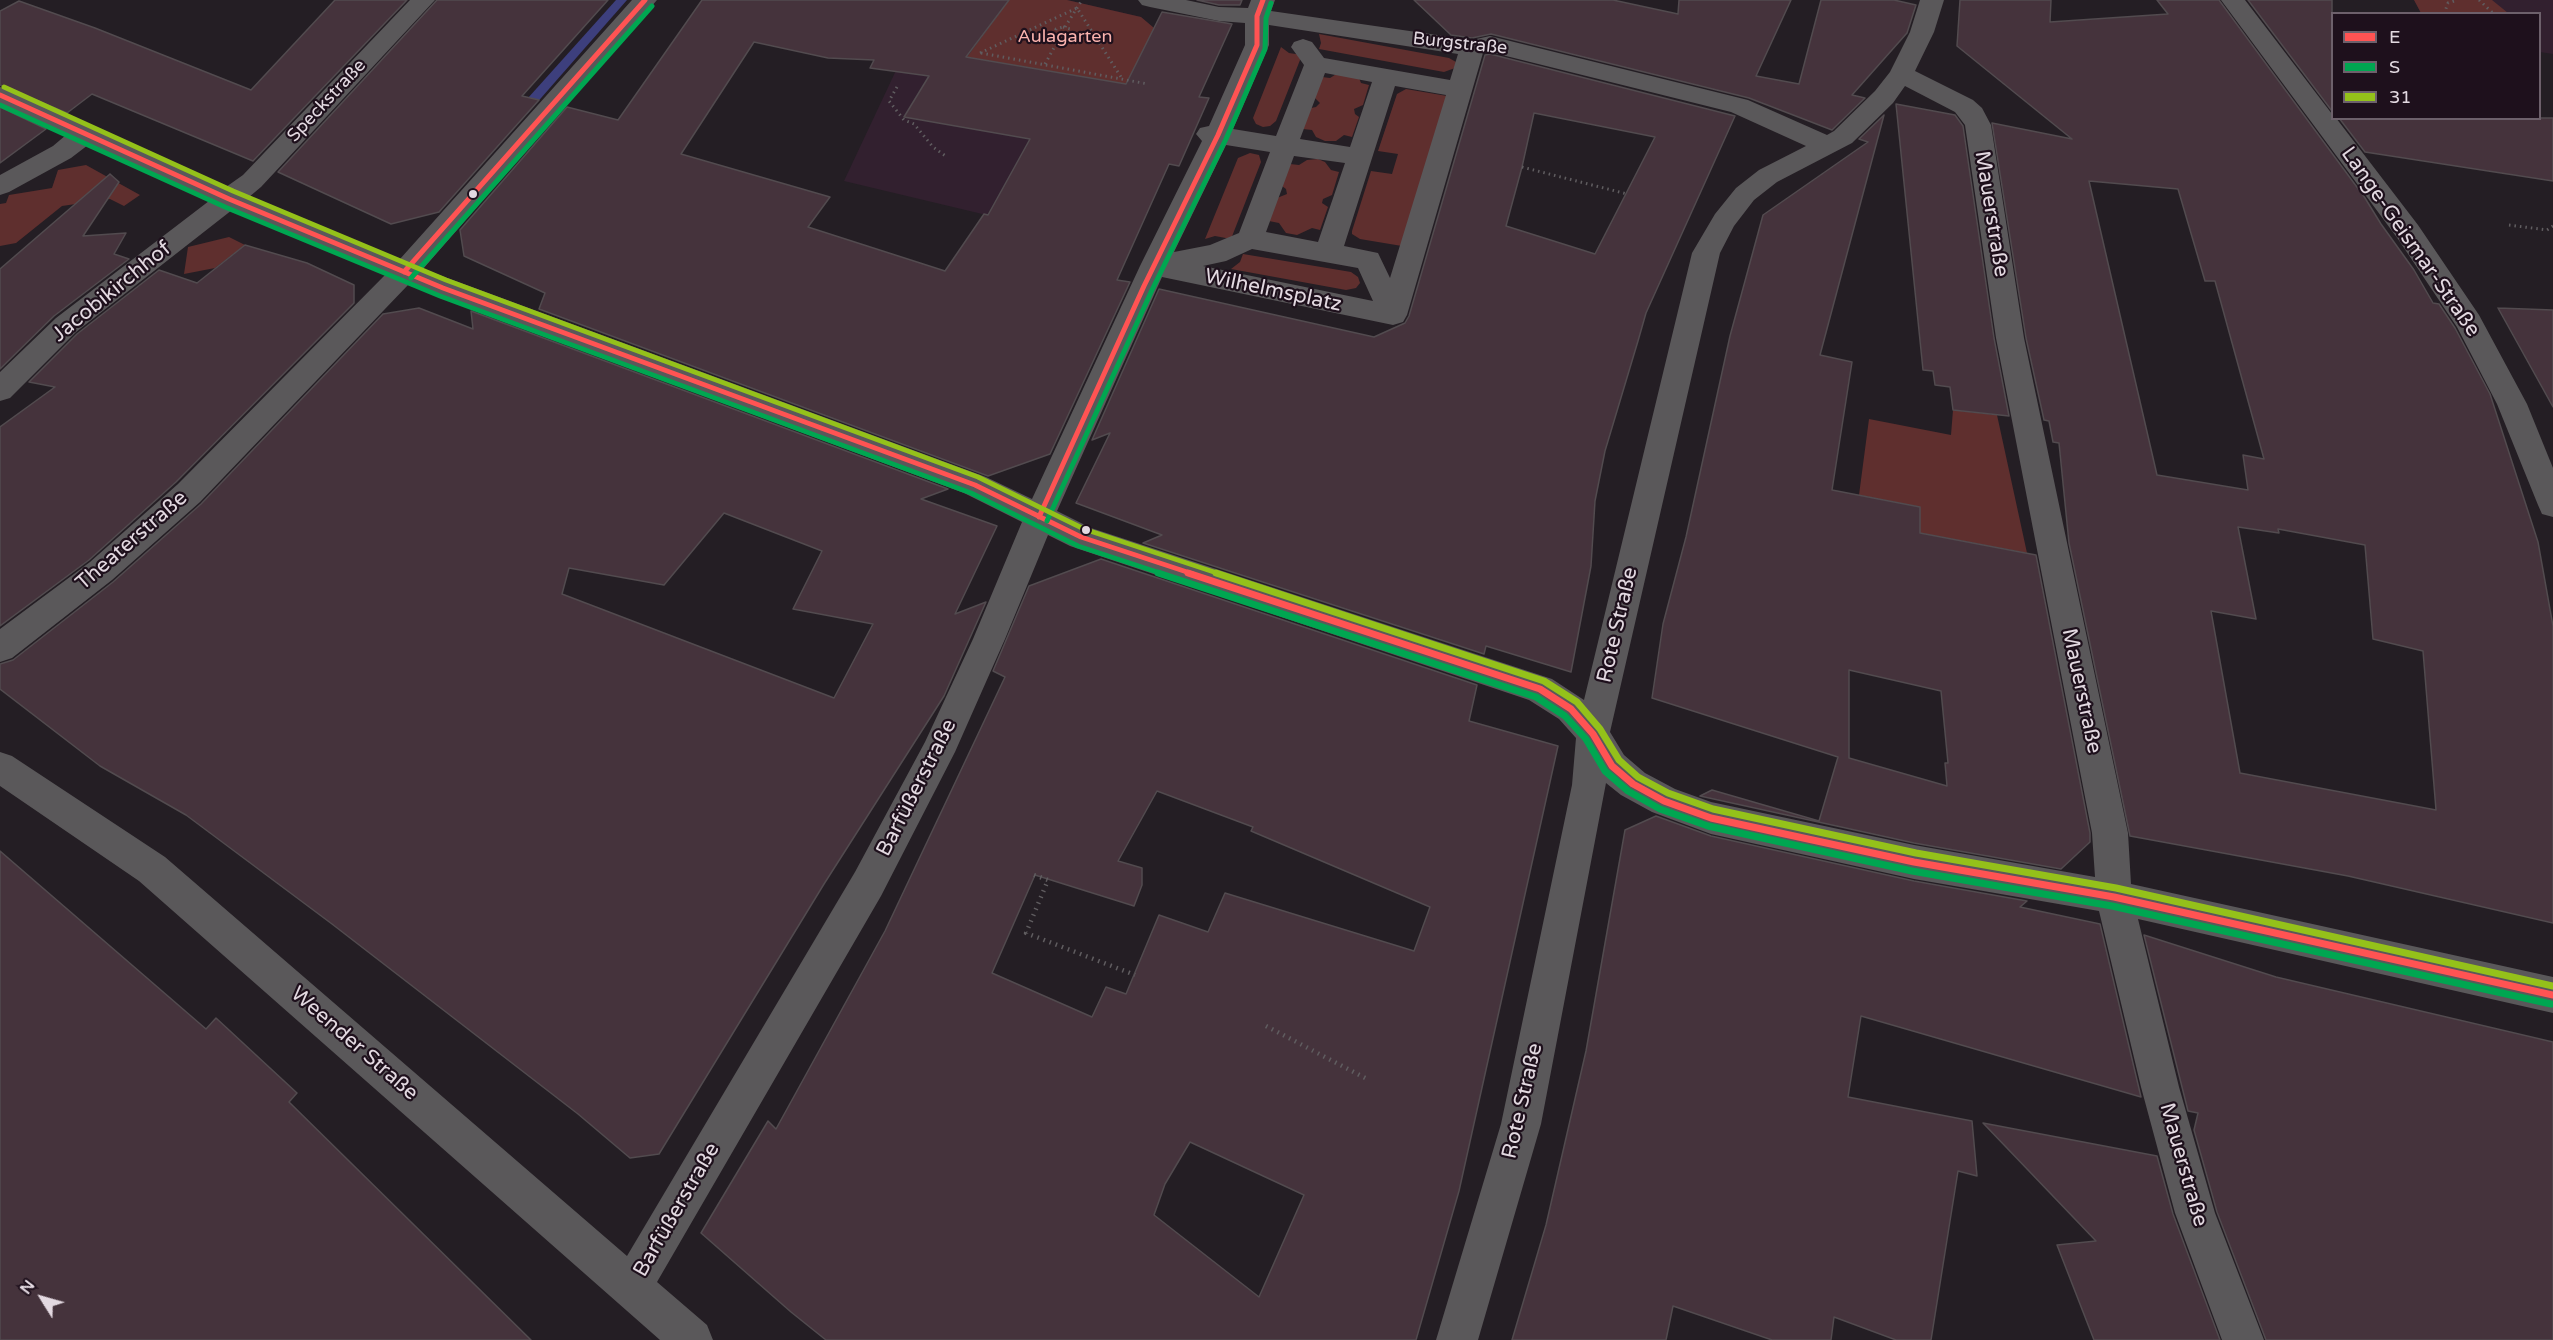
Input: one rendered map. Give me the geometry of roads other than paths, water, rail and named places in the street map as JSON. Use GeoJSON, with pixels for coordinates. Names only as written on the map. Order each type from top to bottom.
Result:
{"type":"FeatureCollection","features":[{"type":"Feature","properties":{"kind":"street","name":"Speckstraße"},"geometry":{"type":"LineString","coordinates":[[229,199],[252,181],[423,0]]}},
{"type":"Feature","properties":{"kind":"street","name":"Theaterstraße"},"geometry":{"type":"LineString","coordinates":[[0,648],[101,571],[189,493],[404,272],[645,0]]}},
{"type":"Feature","properties":{"kind":"street","name":"Burgstraße"},"geometry":{"type":"LineString","coordinates":[[1150,0],[1219,14],[1260,8],[1472,48],[1490,44],[1739,106],[1829,146]]}},
{"type":"Feature","properties":{"kind":"street","name":"Rote Straße"},"geometry":{"type":"LineString","coordinates":[[1457,1340],[1521,1124],[1589,785],[1593,734],[1706,253],[1724,221],[1745,194],[1768,176],[1829,146],[1860,122],[1884,97],[1901,74],[1922,32],[1932,0]]}},
{"type":"Feature","properties":{"kind":"street","name":"Lange-Geismar-Straße"},"geometry":{"type":"LineString","coordinates":[[2233,0],[2408,232],[2469,322],[2512,404],[2553,504]]}},
{"type":"Feature","properties":{"kind":"street"},"geometry":{"type":"LineString","coordinates":[[1260,8],[1300,41],[1316,64],[1461,90]]}},
{"type":"Feature","properties":{"kind":"street"},"geometry":{"type":"LineString","coordinates":[[1154,266],[1213,134],[1257,45],[1260,8]]}},
{"type":"Feature","properties":{"kind":"street"},"geometry":{"type":"LineString","coordinates":[[1393,315],[1472,48]]}},
{"type":"Feature","properties":{"kind":"street"},"geometry":{"type":"LineString","coordinates":[[1316,64],[1250,239],[1368,260],[1393,315]]}},
{"type":"Feature","properties":{"kind":"street","name":"Mauerstraße"},"geometry":{"type":"LineString","coordinates":[[1901,74],[1964,106],[1973,114],[1978,125],[2010,338],[2110,833],[2114,897],[2160,1087],[2195,1213],[2243,1340]]}},
{"type":"Feature","properties":{"kind":"street"},"geometry":{"type":"LineString","coordinates":[[1328,253],[1386,77]]}},
{"type":"Feature","properties":{"kind":"street"},"geometry":{"type":"LineString","coordinates":[[0,95],[229,199],[404,272],[975,485],[1081,537],[1540,689],[1571,709],[1593,734],[1612,766],[1632,784],[1664,801],[1711,818],[1914,862],[2114,897],[2553,994]]}},
{"type":"Feature","properties":{"kind":"street"},"geometry":{"type":"LineString","coordinates":[[0,186],[62,152],[86,133]]}},
{"type":"Feature","properties":{"kind":"street"},"geometry":{"type":"LineString","coordinates":[[1213,134],[1360,157]]}},
{"type":"Feature","properties":{"kind":"street","name":"Jacobikirchhof"},"geometry":{"type":"LineString","coordinates":[[0,390],[66,325],[229,199]]}},
{"type":"Feature","properties":{"kind":"street","name":"Wilhelmsplatz"},"geometry":{"type":"LineString","coordinates":[[1154,266],[1216,254],[1250,239]]}},
{"type":"Feature","properties":{"kind":"street","name":"Wilhelmsplatz"},"geometry":{"type":"LineString","coordinates":[[1154,266],[1393,315]]}},
{"type":"Feature","properties":{"kind":"street","name":"Barfüßerstraße"},"geometry":{"type":"LineString","coordinates":[[632,1286],[868,884],[938,752],[989,639],[1039,517],[1154,266]]}},
{"type":"Feature","properties":{"kind":"street","name":"Weender Straße"},"geometry":{"type":"LineString","coordinates":[[0,767],[152,869],[693,1340]]}},
{"type":"Feature","properties":{"kind":"waterway"},"geometry":{"type":"LineString","coordinates":[[523,111],[622,0]]}},
{"type":"Feature","properties":{"kind":"park label","name":"Aulagarten"},"geometry":{"type":"Point","coordinates":[1065,37]}}]}
